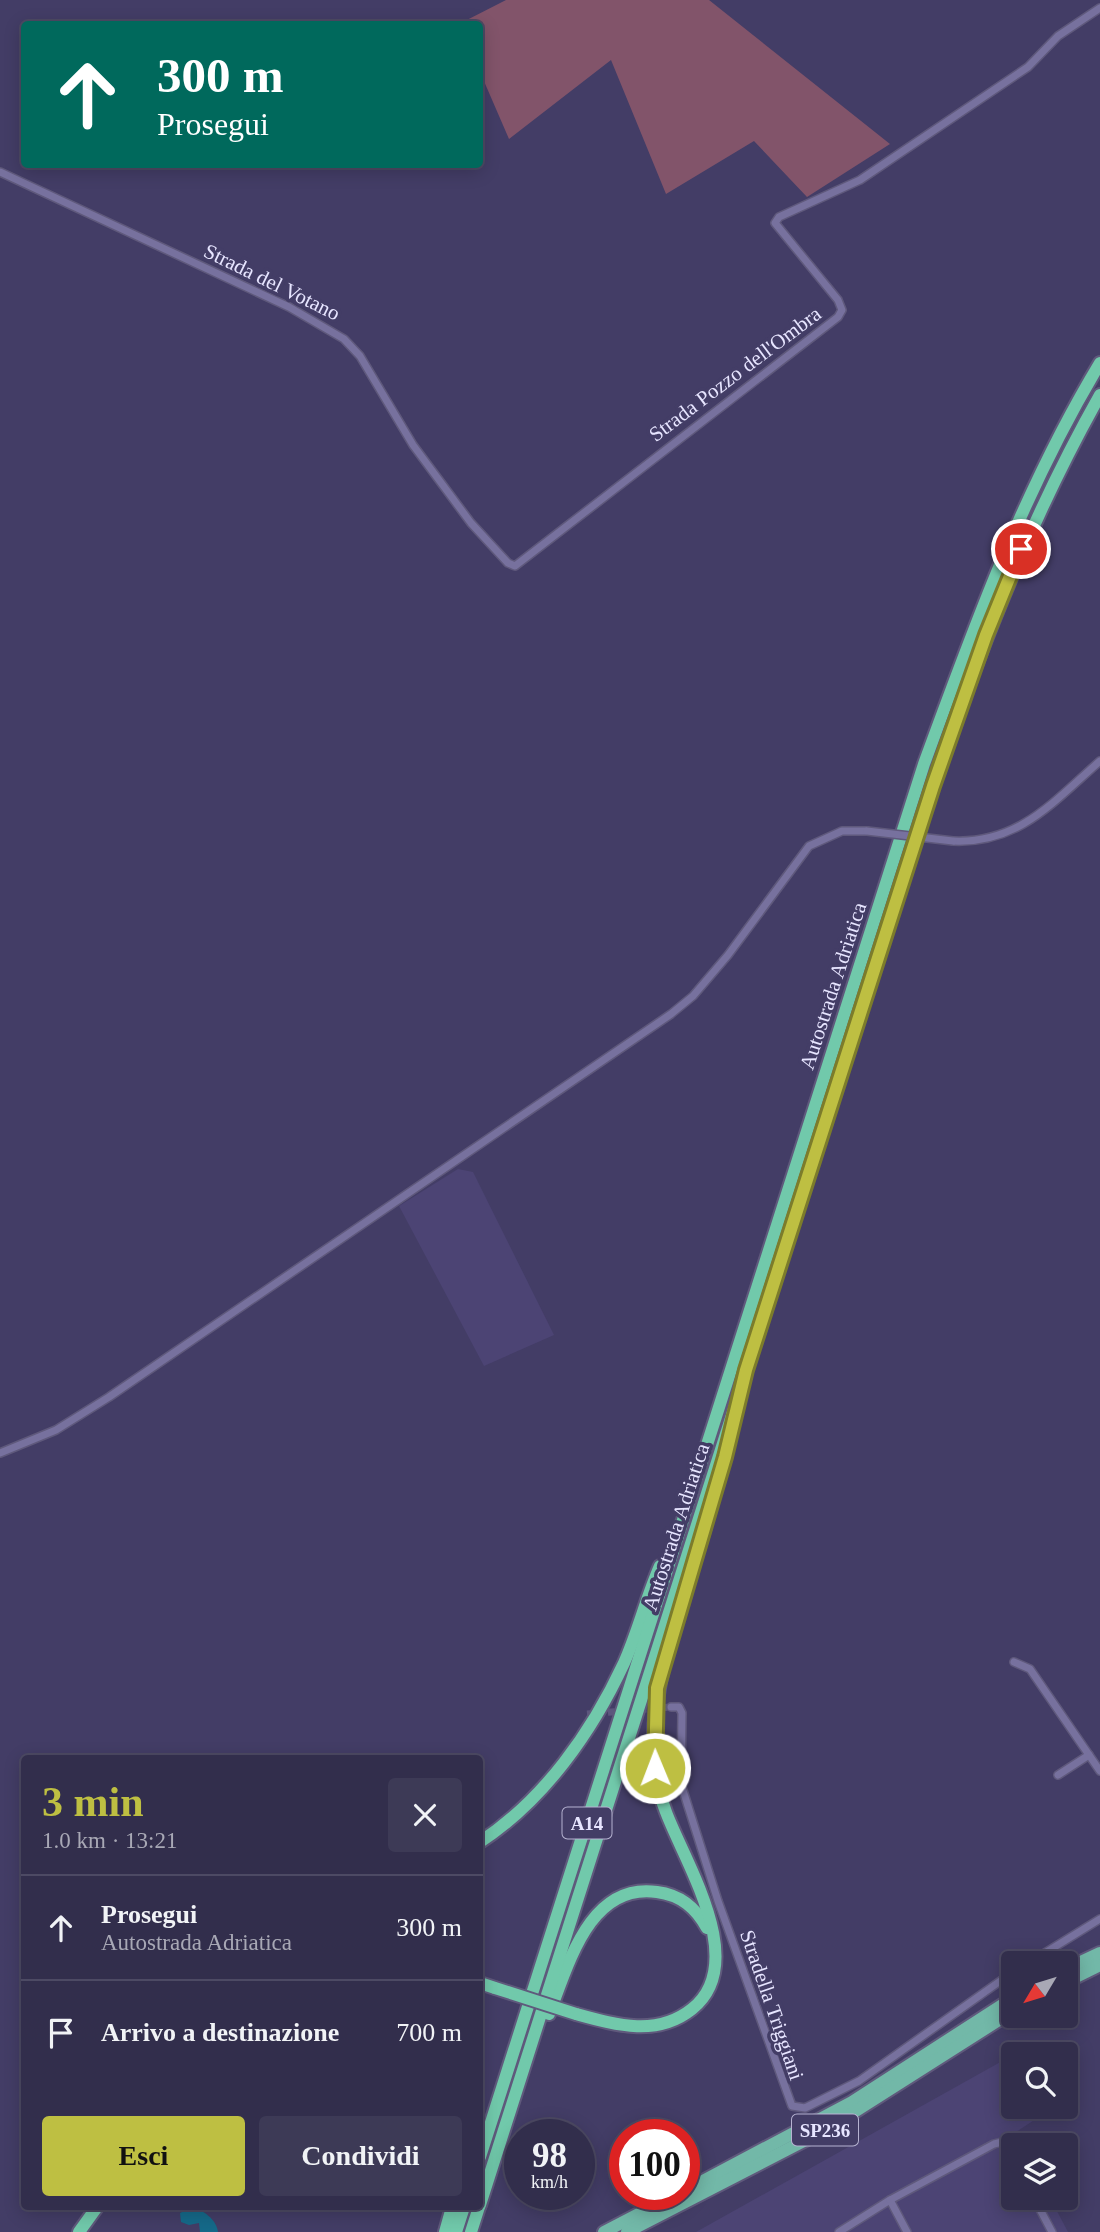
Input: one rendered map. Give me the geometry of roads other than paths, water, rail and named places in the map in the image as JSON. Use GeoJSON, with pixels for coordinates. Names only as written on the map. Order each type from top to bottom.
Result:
{"type":"FeatureCollection","features":[{"type":"Feature","properties":{"kind":"highway","name":"Autostrada Adriatica"},"geometry":{"type":"LineString","coordinates":[[483,2148],[924,764],[975,621],[1038,479],[1100,363]]}},
{"type":"Feature","properties":{"kind":"highway","name":"Autostrada Adriatica"},"geometry":{"type":"LineString","coordinates":[[483,2194],[907,863],[986,635],[1048,491],[1100,395]]}},
{"type":"Feature","properties":{"kind":"highway","name":"A14"},"geometry":{"type":"LineString","coordinates":[[483,1984],[576,2014],[637,2027],[663,2025],[675,2020],[704,1997],[715,1968],[716,1948],[700,1892],[665,1810],[655,1768],[654,1722],[657,1688],[725,1457],[738,1396]]}},
{"type":"Feature","properties":{"kind":"highway","name":"A14"},"geometry":{"type":"LineString","coordinates":[[483,1839],[534,1796],[583,1735],[625,1661],[692,1489]]}},
{"type":"Feature","properties":{"kind":"highway","name":"A14"},"geometry":{"type":"LineString","coordinates":[[502,2135],[574,1949],[598,1914],[615,1899],[642,1891],[666,1893],[679,1898],[694,1909],[716,1948]]}},
{"type":"Feature","properties":{"kind":"highway"},"geometry":{"type":"LineString","coordinates":[[1078,1963],[1100,1953]]}},
{"type":"Feature","properties":{"kind":"highway"},"geometry":{"type":"LineString","coordinates":[[1078,1976],[1100,1965]]}},
{"type":"Feature","properties":{"kind":"highway","name":"SP236"},"geometry":{"type":"LineString","coordinates":[[700,2183],[841,2109],[1001,2006]]}},
{"type":"Feature","properties":{"kind":"highway","name":"SP236"},"geometry":{"type":"LineString","coordinates":[[627,2232],[829,2128],[1001,2019]]}},
{"type":"Feature","properties":{"kind":"highway"},"geometry":{"type":"LineString","coordinates":[[79,2232],[95,2210]]}},
{"type":"Feature","properties":{"kind":"highway"},"geometry":{"type":"LineString","coordinates":[[445,2232],[451,2210]]}},
{"type":"Feature","properties":{"kind":"highway"},"geometry":{"type":"LineString","coordinates":[[456,2232],[463,2210]]}},
{"type":"Feature","properties":{"kind":"highway","name":"Autostrada Adriatica"},"geometry":{"type":"LineString","coordinates":[[471,2232],[478,2210]]}},
{"type":"Feature","properties":{"kind":"highway"},"geometry":{"type":"LineString","coordinates":[[604,2232],[646,2210]]}},
{"type":"Feature","properties":{"kind":"street","name":"Strada Pozzo dell'Ombra"},"geometry":{"type":"LineString","coordinates":[[515,566],[838,317],[842,310],[838,300],[775,223],[779,217],[860,180],[1028,66],[1058,36],[1100,8]]}},
{"type":"Feature","properties":{"kind":"street","name":"Strada del Votano"},"geometry":{"type":"LineString","coordinates":[[0,172],[289,307],[344,339],[359,356],[413,445],[471,523],[508,564],[515,566]]}},
{"type":"Feature","properties":{"kind":"street"},"geometry":{"type":"LineString","coordinates":[[0,1453],[56,1430],[671,1014],[693,996],[728,955],[808,846],[842,831],[867,831],[953,841],[986,840],[1019,828],[1100,761]]}},
{"type":"Feature","properties":{"kind":"street"},"geometry":{"type":"LineString","coordinates":[[1014,1662],[1030,1669],[1100,1771]]}},
{"type":"Feature","properties":{"kind":"street","name":"Stradella Triggiani"},"geometry":{"type":"LineString","coordinates":[[671,1707],[679,1707],[682,1713],[681,1784],[718,1901],[792,2106],[805,2108],[859,2081],[1001,1980]]}},
{"type":"Feature","properties":{"kind":"street"},"geometry":{"type":"LineString","coordinates":[[1058,1775],[1089,1755]]}},
{"type":"Feature","properties":{"kind":"street"},"geometry":{"type":"LineString","coordinates":[[1048,1951],[1100,1919]]}},
{"type":"Feature","properties":{"kind":"street"},"geometry":{"type":"LineString","coordinates":[[839,2232],[890,2200],[994,2144],[1001,2143]]}},
{"type":"Feature","properties":{"kind":"street"},"geometry":{"type":"LineString","coordinates":[[890,2200],[907,2232]]}},
{"type":"Feature","properties":{"kind":"street"},"geometry":{"type":"LineString","coordinates":[[1040,2210],[1052,2232]]}},
{"type":"Feature","properties":{"kind":"water"},"geometry":{"type":"Polygon","coordinates":[[[200,2210],[215,2223],[218,2232],[200,2232],[199,2223],[189,2225],[181,2222],[180,2213],[200,2210]]]}},
{"type":"Feature","properties":{"kind":"tunnel"},"geometry":{"type":"LineString","coordinates":[[587,1714],[671,1707]]}}]}
